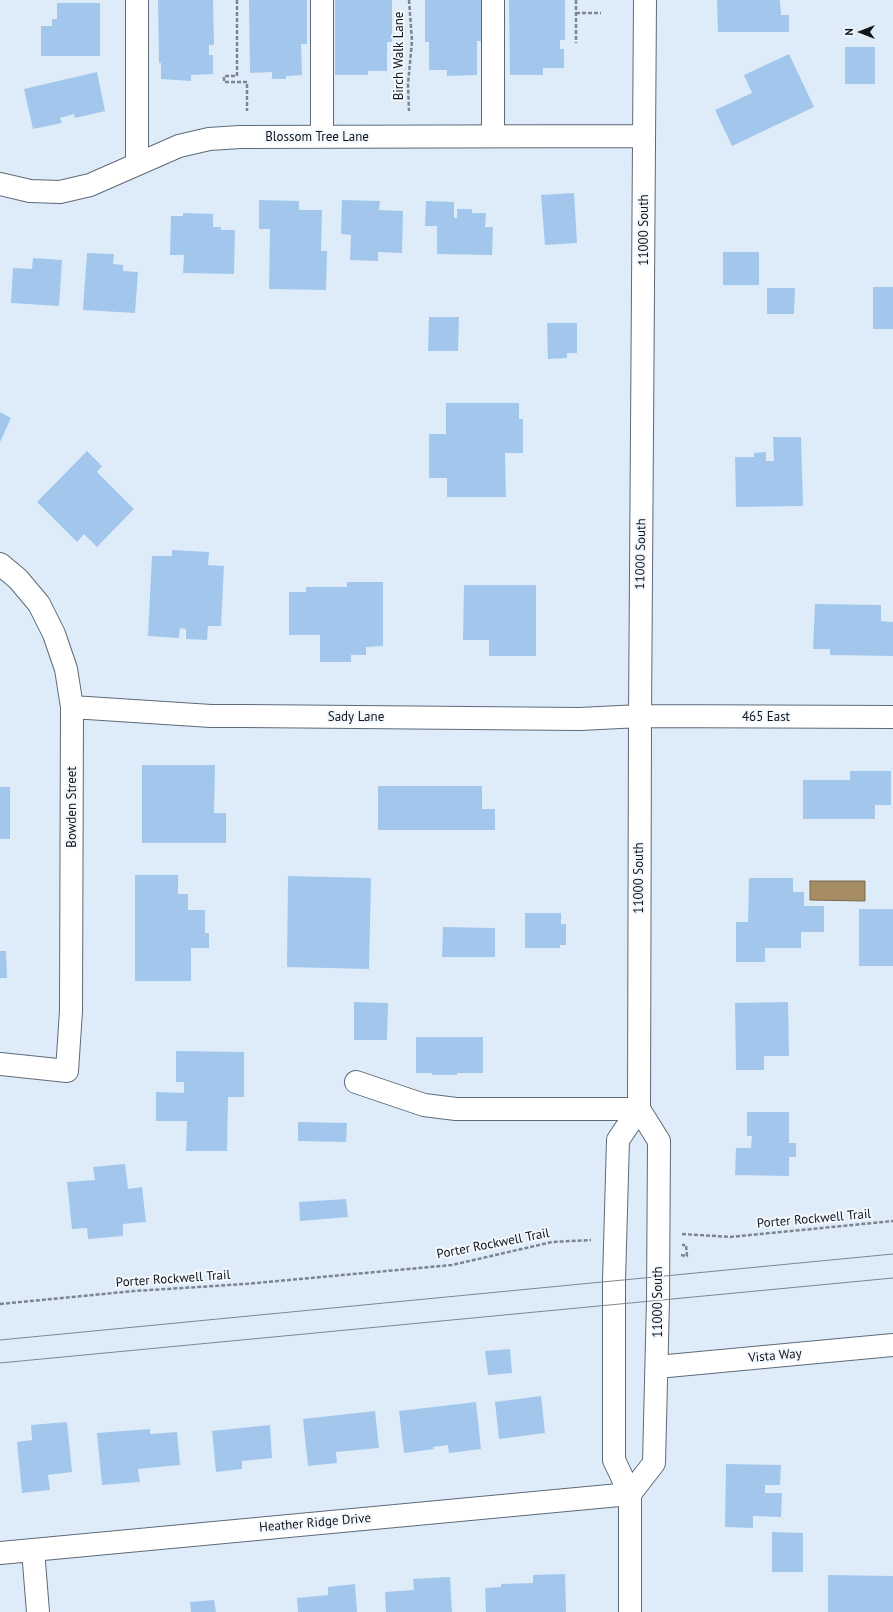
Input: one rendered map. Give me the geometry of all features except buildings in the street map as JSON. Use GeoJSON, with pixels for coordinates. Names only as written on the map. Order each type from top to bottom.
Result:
{"type":"FeatureCollection","features":[{"type":"Feature","properties":{"kind":"street"},"geometry":{"type":"LineString","coordinates":[[137,0],[137,164]]}},
{"type":"Feature","properties":{"kind":"street"},"geometry":{"type":"LineString","coordinates":[[322,0],[322,137]]}},
{"type":"Feature","properties":{"kind":"street"},"geometry":{"type":"LineString","coordinates":[[493,0],[493,136]]}},
{"type":"Feature","properties":{"kind":"street","name":"11000 South"},"geometry":{"type":"LineString","coordinates":[[630,1494],[654,1463],[658,1367],[659,1141],[639,1108],[645,0]]}},
{"type":"Feature","properties":{"kind":"street","name":"Blossom Tree Lane"},"geometry":{"type":"LineString","coordinates":[[0,184],[30,191],[60,192],[90,185],[179,146],[209,139],[240,137],[644,136]]}},
{"type":"Feature","properties":{"kind":"street","name":"Bowden Street"},"geometry":{"type":"LineString","coordinates":[[0,564],[18,579],[39,604],[54,634],[66,669],[72,707],[71,1011],[67,1071],[0,1064]]}},
{"type":"Feature","properties":{"kind":"street","name":"Sady Lane"},"geometry":{"type":"LineString","coordinates":[[72,707],[238,716],[580,719],[640,716]]}},
{"type":"Feature","properties":{"kind":"street","name":"465 East"},"geometry":{"type":"LineString","coordinates":[[640,716],[893,718]]}},
{"type":"Feature","properties":{"kind":"street"},"geometry":{"type":"LineString","coordinates":[[356,1082],[424,1105],[456,1110],[639,1108]]}},
{"type":"Feature","properties":{"kind":"street"},"geometry":{"type":"LineString","coordinates":[[630,1612],[630,1494],[614,1460],[618,1140],[639,1108]]}},
{"type":"Feature","properties":{"kind":"street","name":"Vista Way"},"geometry":{"type":"LineString","coordinates":[[658,1367],[893,1345]]}},
{"type":"Feature","properties":{"kind":"street","name":"Heather Ridge Drive"},"geometry":{"type":"LineString","coordinates":[[0,1553],[630,1494]]}},
{"type":"Feature","properties":{"kind":"street"},"geometry":{"type":"LineString","coordinates":[[33,1550],[38,1612]]}},
{"type":"Feature","properties":{"kind":"path"},"geometry":{"type":"LineString","coordinates":[[237,0],[237,76],[224,76],[224,82],[247,82],[247,112]]}},
{"type":"Feature","properties":{"kind":"path","name":"Birch Walk Lane"},"geometry":{"type":"LineString","coordinates":[[409,0],[412,41],[408,84],[409,112]]}},
{"type":"Feature","properties":{"kind":"path"},"geometry":{"type":"LineString","coordinates":[[576,0],[576,43]]}},
{"type":"Feature","properties":{"kind":"path"},"geometry":{"type":"LineString","coordinates":[[576,13],[601,13]]}},
{"type":"Feature","properties":{"kind":"path","name":"Porter Rockwell Trail"},"geometry":{"type":"LineString","coordinates":[[658,1255],[687,1256],[686,1245],[681,1245],[681,1234],[730,1237],[893,1221]]}},
{"type":"Feature","properties":{"kind":"path","name":"Porter Rockwell Trail"},"geometry":{"type":"LineString","coordinates":[[0,1304],[134,1291],[245,1284],[445,1265],[472,1261],[552,1242],[593,1240],[592,1255],[616,1255]]}},
{"type":"Feature","properties":{"kind":"shaded area"},"geometry":{"type":"Polygon","coordinates":[[[810,881],[865,881],[865,901],[810,900],[810,881]]]}},
{"type":"Feature","properties":{"kind":"tram line"},"geometry":{"type":"LineString","coordinates":[[0,1340],[893,1254]]}},
{"type":"Feature","properties":{"kind":"tram line"},"geometry":{"type":"LineString","coordinates":[[0,1363],[893,1278]]}}]}
